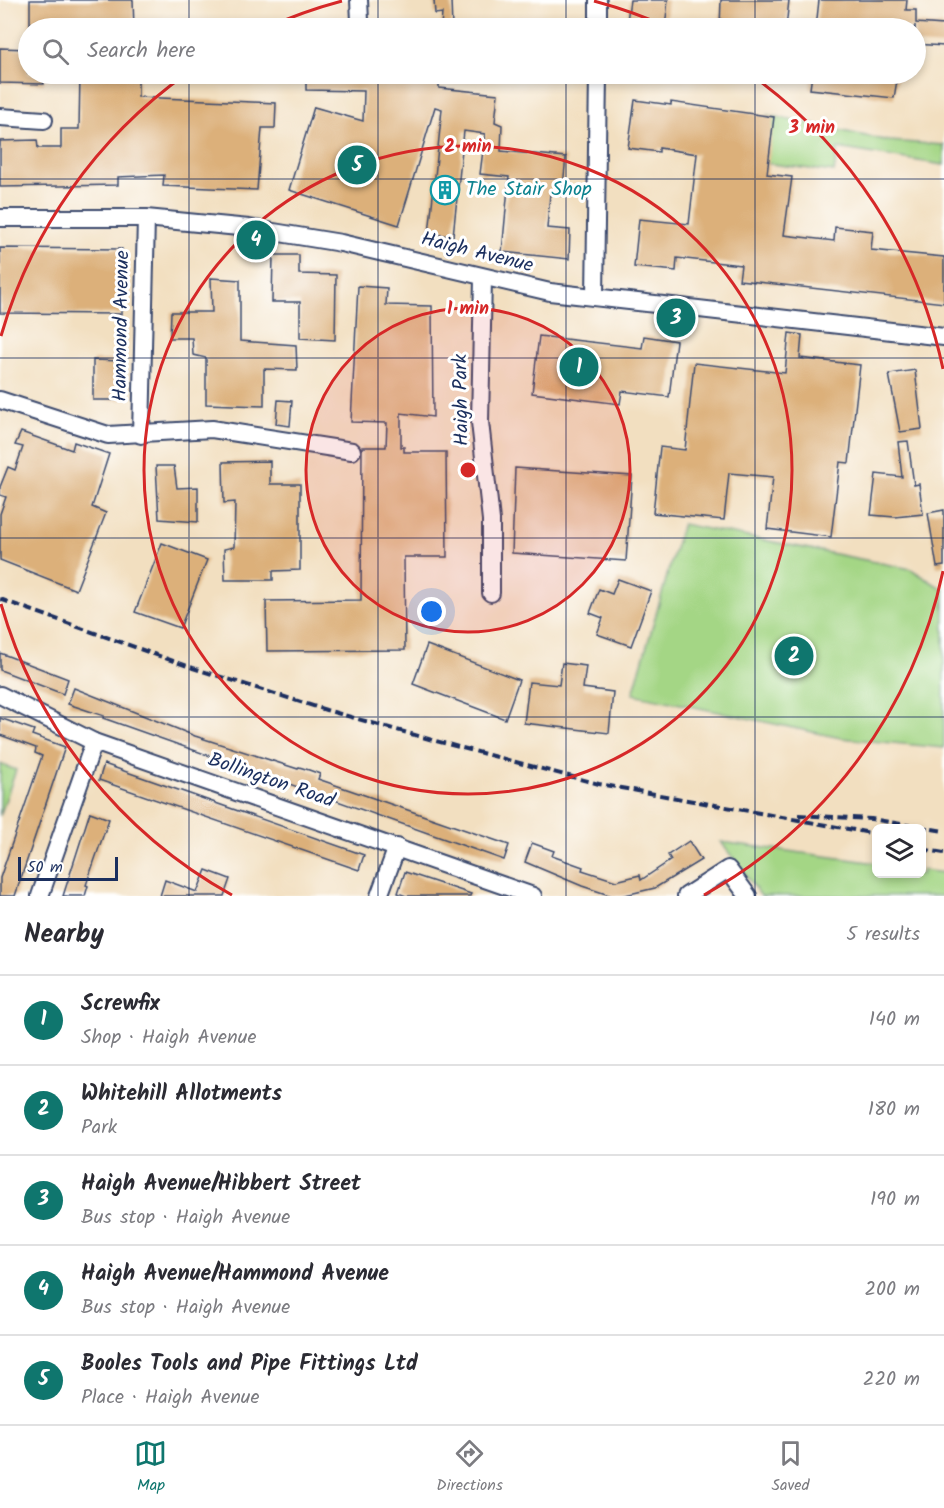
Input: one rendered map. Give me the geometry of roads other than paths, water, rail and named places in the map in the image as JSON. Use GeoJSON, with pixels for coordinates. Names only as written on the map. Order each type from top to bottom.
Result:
{"type":"FeatureCollection","features":[{"type":"Feature","properties":{"kind":"street"},"geometry":{"type":"LineString","coordinates":[[359,0],[360,18]]}},
{"type":"Feature","properties":{"kind":"street"},"geometry":{"type":"LineString","coordinates":[[598,0],[598,18]]}},
{"type":"Feature","properties":{"kind":"street"},"geometry":{"type":"LineString","coordinates":[[595,297],[598,84]]}},
{"type":"Feature","properties":{"kind":"street"},"geometry":{"type":"LineString","coordinates":[[0,117],[44,120]]}},
{"type":"Feature","properties":{"kind":"street","name":"Haigh Avenue"},"geometry":{"type":"LineString","coordinates":[[0,219],[146,218],[249,228],[341,243],[550,292],[944,337]]}},
{"type":"Feature","properties":{"kind":"street","name":"Hammond Avenue"},"geometry":{"type":"LineString","coordinates":[[141,435],[146,218]]}},
{"type":"Feature","properties":{"kind":"street","name":"Haigh Park"},"geometry":{"type":"LineString","coordinates":[[483,278],[480,422],[491,520],[491,593]]}},
{"type":"Feature","properties":{"kind":"street"},"geometry":{"type":"LineString","coordinates":[[0,400],[108,435],[141,435],[212,429],[352,451]]}},
{"type":"Feature","properties":{"kind":"street","name":"Bollington Road"},"geometry":{"type":"LineString","coordinates":[[0,695],[94,742],[533,896]]}},
{"type":"Feature","properties":{"kind":"street"},"geometry":{"type":"LineString","coordinates":[[40,896],[94,742]]}},
{"type":"Feature","properties":{"kind":"street"},"geometry":{"type":"LineString","coordinates":[[380,896],[397,847]]}},
{"type":"Feature","properties":{"kind":"street"},"geometry":{"type":"LineString","coordinates":[[686,896],[728,869],[748,896]]}},
{"type":"Feature","properties":{"kind":"railway"},"geometry":{"type":"LineString","coordinates":[[0,599],[193,668],[326,710],[436,741],[599,784],[872,833]]}},
{"type":"Feature","properties":{"kind":"railway"},"geometry":{"type":"LineString","coordinates":[[798,815],[871,819],[944,831]]}},
{"type":"Feature","properties":{"kind":"railway"},"geometry":{"type":"LineString","coordinates":[[926,850],[944,853]]}},
{"type":"Feature","properties":{"kind":"place","name":"Booles Tools and Pipe Fittings Ltd"},"geometry":{"type":"Point","coordinates":[357,165]}},
{"type":"Feature","properties":{"kind":"place","name":"The Stair Shop"},"geometry":{"type":"Point","coordinates":[445,190]}},
{"type":"Feature","properties":{"kind":"place","name":"Haigh Avenue/Hammond Avenue"},"geometry":{"type":"Point","coordinates":[256,240]}},
{"type":"Feature","properties":{"kind":"place","name":"Haigh Avenue/Hibbert Street"},"geometry":{"type":"Point","coordinates":[676,318]}},
{"type":"Feature","properties":{"kind":"place","name":"Screwfix"},"geometry":{"type":"Point","coordinates":[579,367]}},
{"type":"Feature","properties":{"kind":"place","name":"Whitehill Allotments"},"geometry":{"type":"Point","coordinates":[794,656]}}]}
